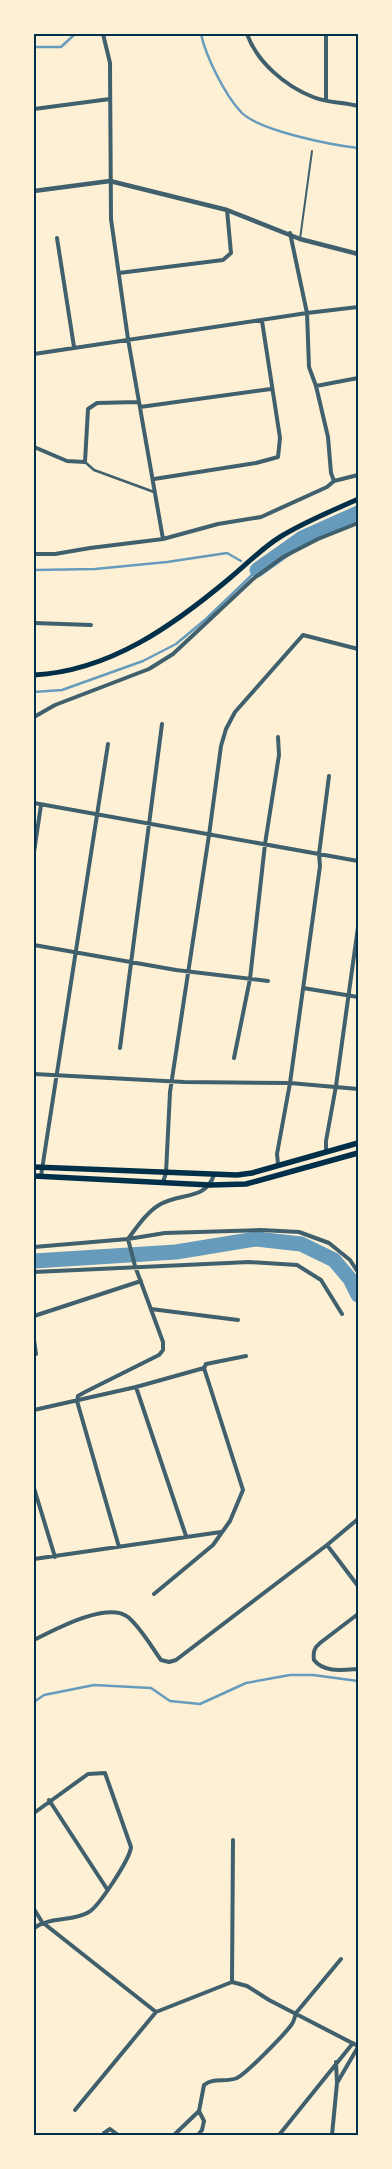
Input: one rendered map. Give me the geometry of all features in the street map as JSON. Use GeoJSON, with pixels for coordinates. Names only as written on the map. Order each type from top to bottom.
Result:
{"type":"FeatureCollection","features":[{"type":"Feature","properties":{"kind":"main road"},"geometry":{"type":"LineString","coordinates":[[34,675],[64,672],[93,664],[142,642],[194,607],[280,537],[358,499]]}},
{"type":"Feature","properties":{"kind":"main road"},"geometry":{"type":"LineString","coordinates":[[34,1167],[214,1175],[252,1173],[278,1164],[358,1143]]}},
{"type":"Feature","properties":{"kind":"main road"},"geometry":{"type":"LineString","coordinates":[[326,1152],[328,1160]]}},
{"type":"Feature","properties":{"kind":"main road"},"geometry":{"type":"LineString","coordinates":[[34,1176],[210,1185],[246,1184],[358,1153]]}},
{"type":"Feature","properties":{"kind":"main road"},"geometry":{"type":"LineString","coordinates":[[278,1164],[281,1174]]}},
{"type":"Feature","properties":{"kind":"street"},"geometry":{"type":"LineString","coordinates":[[103,34],[110,63],[111,220],[138,402],[154,479],[163,539]]}},
{"type":"Feature","properties":{"kind":"street"},"geometry":{"type":"LineString","coordinates":[[247,34],[262,60],[294,86],[314,98],[358,106]]}},
{"type":"Feature","properties":{"kind":"street"},"geometry":{"type":"LineString","coordinates":[[326,34],[326,100]]}},
{"type":"Feature","properties":{"kind":"street"},"geometry":{"type":"LineString","coordinates":[[34,109],[110,99]]}},
{"type":"Feature","properties":{"kind":"street"},"geometry":{"type":"LineString","coordinates":[[34,191],[110,182],[226,210],[300,238],[358,254]]}},
{"type":"Feature","properties":{"kind":"street"},"geometry":{"type":"LineString","coordinates":[[119,273],[223,260],[232,253],[226,210]]}},
{"type":"Feature","properties":{"kind":"street"},"geometry":{"type":"LineString","coordinates":[[290,233],[307,313],[309,366],[316,386],[328,437],[331,473],[334,481]]}},
{"type":"Feature","properties":{"kind":"street"},"geometry":{"type":"LineString","coordinates":[[57,238],[74,347]]}},
{"type":"Feature","properties":{"kind":"street"},"geometry":{"type":"LineString","coordinates":[[34,354],[307,313],[358,308]]}},
{"type":"Feature","properties":{"kind":"street"},"geometry":{"type":"LineString","coordinates":[[154,479],[256,463],[278,456],[280,438],[262,321]]}},
{"type":"Feature","properties":{"kind":"street"},"geometry":{"type":"LineString","coordinates":[[316,386],[358,378]]}},
{"type":"Feature","properties":{"kind":"street"},"geometry":{"type":"LineString","coordinates":[[140,408],[271,389]]}},
{"type":"Feature","properties":{"kind":"street"},"geometry":{"type":"LineString","coordinates":[[85,462],[88,408],[97,403],[138,402]]}},
{"type":"Feature","properties":{"kind":"street"},"geometry":{"type":"LineString","coordinates":[[34,447],[68,462],[85,462],[94,470],[155,492]]}},
{"type":"Feature","properties":{"kind":"street"},"geometry":{"type":"LineString","coordinates":[[34,554],[55,554],[163,539],[218,524],[261,517],[327,487],[334,481],[358,475]]}},
{"type":"Feature","properties":{"kind":"street"},"geometry":{"type":"LineString","coordinates":[[34,717],[69,700],[149,669],[173,654],[253,579],[283,557],[318,538],[358,523]]}},
{"type":"Feature","properties":{"kind":"street"},"geometry":{"type":"LineString","coordinates":[[34,624],[92,625]]}},
{"type":"Feature","properties":{"kind":"street"},"geometry":{"type":"LineString","coordinates":[[163,1182],[166,1173],[172,1081],[221,746],[226,730],[234,712],[304,635],[358,649]]}},
{"type":"Feature","properties":{"kind":"street"},"geometry":{"type":"LineString","coordinates":[[120,1048],[162,724]]}},
{"type":"Feature","properties":{"kind":"street"},"geometry":{"type":"LineString","coordinates":[[234,1058],[250,979],[265,844],[279,755],[278,737]]}},
{"type":"Feature","properties":{"kind":"street"},"geometry":{"type":"LineString","coordinates":[[41,1176],[108,744]]}},
{"type":"Feature","properties":{"kind":"street"},"geometry":{"type":"LineString","coordinates":[[278,1164],[304,988],[320,866],[318,854],[329,776]]}},
{"type":"Feature","properties":{"kind":"street"},"geometry":{"type":"LineString","coordinates":[[34,803],[358,862]]}},
{"type":"Feature","properties":{"kind":"street"},"geometry":{"type":"LineString","coordinates":[[34,852],[41,805]]}},
{"type":"Feature","properties":{"kind":"street"},"geometry":{"type":"LineString","coordinates":[[326,1152],[326,1141],[350,995],[358,926]]}},
{"type":"Feature","properties":{"kind":"street"},"geometry":{"type":"LineString","coordinates":[[34,945],[189,972],[268,981]]}},
{"type":"Feature","properties":{"kind":"street"},"geometry":{"type":"LineString","coordinates":[[304,988],[358,997]]}},
{"type":"Feature","properties":{"kind":"street"},"geometry":{"type":"LineString","coordinates":[[34,1074],[172,1081],[290,1083],[336,1086],[358,1090]]}},
{"type":"Feature","properties":{"kind":"street"},"geometry":{"type":"LineString","coordinates":[[128,1239],[142,1220],[158,1206],[168,1200],[203,1192],[210,1185],[214,1175]]}},
{"type":"Feature","properties":{"kind":"street"},"geometry":{"type":"LineString","coordinates":[[34,1247],[128,1239],[165,1233],[261,1230],[299,1232],[329,1243],[350,1260],[358,1272]]}},
{"type":"Feature","properties":{"kind":"street"},"geometry":{"type":"LineString","coordinates":[[119,1547],[76,1401],[78,1396],[159,1355],[163,1350],[163,1342],[135,1266],[128,1239]]}},
{"type":"Feature","properties":{"kind":"street"},"geometry":{"type":"LineString","coordinates":[[34,1272],[249,1262],[297,1265],[321,1280],[342,1314]]}},
{"type":"Feature","properties":{"kind":"street"},"geometry":{"type":"LineString","coordinates":[[34,1316],[141,1281]]}},
{"type":"Feature","properties":{"kind":"street"},"geometry":{"type":"LineString","coordinates":[[151,1309],[238,1320]]}},
{"type":"Feature","properties":{"kind":"street"},"geometry":{"type":"LineString","coordinates":[[34,1340],[36,1354]]}},
{"type":"Feature","properties":{"kind":"street"},"geometry":{"type":"LineString","coordinates":[[34,1410],[136,1387],[204,1368],[206,1364],[246,1356]]}},
{"type":"Feature","properties":{"kind":"street"},"geometry":{"type":"LineString","coordinates":[[154,1594],[214,1545],[230,1521],[243,1490],[204,1368]]}},
{"type":"Feature","properties":{"kind":"street"},"geometry":{"type":"LineString","coordinates":[[136,1387],[186,1536]]}},
{"type":"Feature","properties":{"kind":"street"},"geometry":{"type":"LineString","coordinates":[[34,1488],[55,1557]]}},
{"type":"Feature","properties":{"kind":"street"},"geometry":{"type":"LineString","coordinates":[[34,1640],[72,1621],[92,1616],[119,1613],[129,1618],[162,1660],[168,1662],[176,1660],[327,1545],[358,1519]]}},
{"type":"Feature","properties":{"kind":"street"},"geometry":{"type":"LineString","coordinates":[[34,1560],[221,1532]]}},
{"type":"Feature","properties":{"kind":"street"},"geometry":{"type":"LineString","coordinates":[[327,1545],[358,1586]]}},
{"type":"Feature","properties":{"kind":"street"},"geometry":{"type":"LineString","coordinates":[[358,1614],[320,1642],[315,1647],[313,1654],[314,1660],[323,1668],[334,1670],[358,1669]]}},
{"type":"Feature","properties":{"kind":"street"},"geometry":{"type":"LineString","coordinates":[[34,1813],[49,1800],[88,1774],[105,1773],[131,1847],[129,1856],[116,1879],[90,1912],[42,1922],[34,1928]]}},
{"type":"Feature","properties":{"kind":"street"},"geometry":{"type":"LineString","coordinates":[[49,1800],[107,1889]]}},
{"type":"Feature","properties":{"kind":"street"},"geometry":{"type":"LineString","coordinates":[[232,1982],[234,1840]]}},
{"type":"Feature","properties":{"kind":"street"},"geometry":{"type":"LineString","coordinates":[[34,1909],[42,1922],[156,2012]]}},
{"type":"Feature","properties":{"kind":"street"},"geometry":{"type":"LineString","coordinates":[[174,2135],[199,2111],[204,2085],[209,2081],[228,2081],[238,2077],[292,2023],[296,2013],[341,1959]]}},
{"type":"Feature","properties":{"kind":"street"},"geometry":{"type":"LineString","coordinates":[[75,2110],[156,2012],[232,1982],[247,1986],[358,2046],[337,2083]]}},
{"type":"Feature","properties":{"kind":"street"},"geometry":{"type":"LineString","coordinates":[[279,2135],[353,2043]]}},
{"type":"Feature","properties":{"kind":"street"},"geometry":{"type":"LineString","coordinates":[[332,2135],[337,2083],[336,2062]]}},
{"type":"Feature","properties":{"kind":"street"},"geometry":{"type":"LineString","coordinates":[[198,2135],[202,2130],[204,2121],[199,2111]]}},
{"type":"Feature","properties":{"kind":"street"},"geometry":{"type":"LineString","coordinates":[[104,2135],[110,2129],[118,2135]]}},
{"type":"Feature","properties":{"kind":"lane"},"geometry":{"type":"LineString","coordinates":[[300,238],[312,151]]}},
{"type":"Feature","properties":{"kind":"waterway"},"geometry":{"type":"LineString","coordinates":[[34,47],[61,47],[75,34]]}},
{"type":"Feature","properties":{"kind":"waterway"},"geometry":{"type":"LineString","coordinates":[[80,34],[99,34]]}},
{"type":"Feature","properties":{"kind":"waterway"},"geometry":{"type":"LineString","coordinates":[[201,34],[207,54],[223,86],[235,105],[250,119],[296,136],[358,148]]}},
{"type":"Feature","properties":{"kind":"waterway"},"geometry":{"type":"LineString","coordinates":[[257,570],[302,538],[358,513]]}},
{"type":"Feature","properties":{"kind":"waterway"},"geometry":{"type":"LineString","coordinates":[[34,570],[95,569],[167,562],[227,553],[241,561]]}},
{"type":"Feature","properties":{"kind":"waterway"},"geometry":{"type":"LineString","coordinates":[[34,692],[62,690],[143,661],[176,644],[206,619],[257,570],[253,567]]}},
{"type":"Feature","properties":{"kind":"waterway"},"geometry":{"type":"LineString","coordinates":[[34,1261],[176,1252],[256,1239],[301,1244],[334,1260],[350,1279],[358,1295]]}},
{"type":"Feature","properties":{"kind":"waterway"},"geometry":{"type":"LineString","coordinates":[[34,1702],[44,1695],[94,1685],[151,1688],[170,1701],[200,1704],[246,1683],[290,1675],[313,1675],[358,1681]]}}]}
